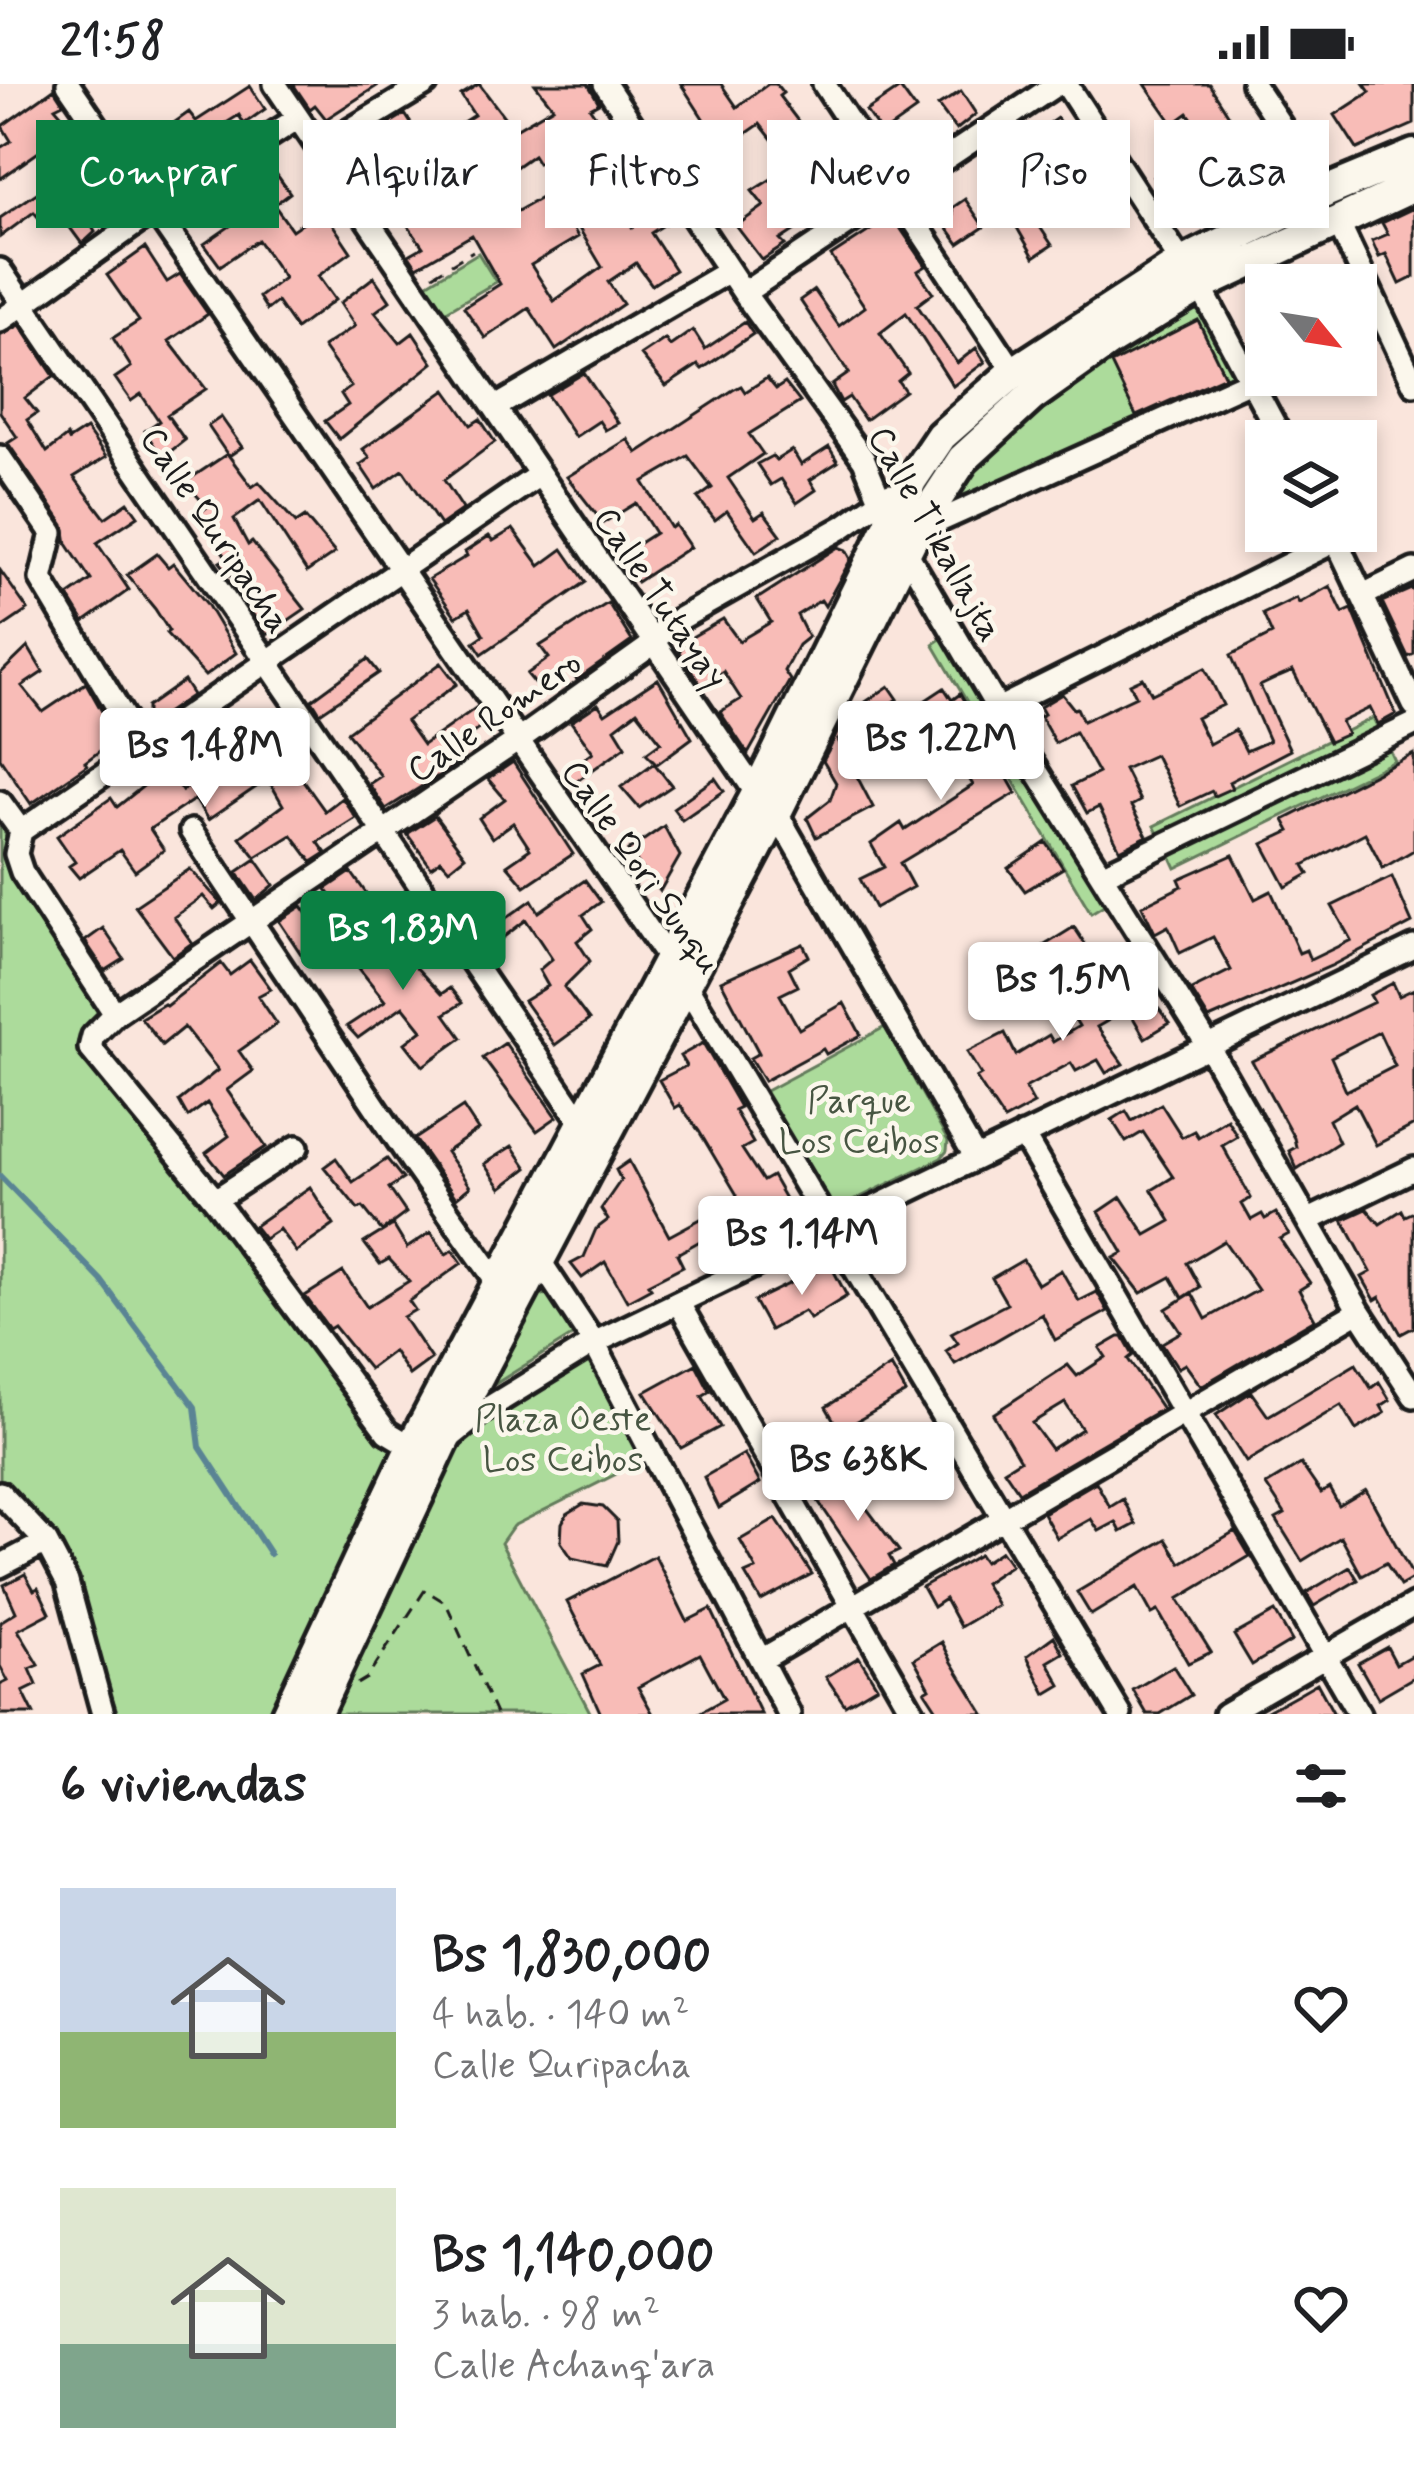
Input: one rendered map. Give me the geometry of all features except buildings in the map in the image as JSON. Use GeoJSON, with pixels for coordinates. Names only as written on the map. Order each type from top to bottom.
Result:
{"type":"FeatureCollection","features":[{"type":"Feature","properties":{"kind":"main road"},"geometry":{"type":"LineString","coordinates":[[427,1446],[538,1258],[899,527],[913,479],[941,436],[1013,372],[1191,274],[1331,206],[1414,155]]}},
{"type":"Feature","properties":{"kind":"main road"},"geometry":{"type":"LineString","coordinates":[[1331,206],[1414,186]]}},
{"type":"Feature","properties":{"kind":"main road"},"geometry":{"type":"LineString","coordinates":[[899,527],[994,426],[1191,274]]}},
{"type":"Feature","properties":{"kind":"main road"},"geometry":{"type":"LineString","coordinates":[[286,1714],[346,1616],[498,1282],[582,1124],[676,971]]}},
{"type":"Feature","properties":{"kind":"main road"},"geometry":{"type":"LineString","coordinates":[[317,1710],[346,1616]]}},
{"type":"Feature","properties":{"kind":"street","name":"Calle Qori Sunqu"},"geometry":{"type":"LineString","coordinates":[[68,84],[93,120]]}},
{"type":"Feature","properties":{"kind":"street","name":"Calle Tutayay"},"geometry":{"type":"LineString","coordinates":[[275,84],[303,125]]}},
{"type":"Feature","properties":{"kind":"street"},"geometry":{"type":"LineString","coordinates":[[367,120],[426,84]]}},
{"type":"Feature","properties":{"kind":"street","name":"Calle T'ikallajta"},"geometry":{"type":"LineString","coordinates":[[604,84],[744,293],[864,460],[998,710],[1208,1044],[1359,1311],[1413,1393]]}},
{"type":"Feature","properties":{"kind":"street"},"geometry":{"type":"LineString","coordinates":[[824,84],[848,120]]}},
{"type":"Feature","properties":{"kind":"street"},"geometry":{"type":"LineString","coordinates":[[953,155],[1061,84],[1191,274],[1245,372]]}},
{"type":"Feature","properties":{"kind":"street"},"geometry":{"type":"LineString","coordinates":[[1253,84],[1331,206],[1414,384]]}},
{"type":"Feature","properties":{"kind":"street"},"geometry":{"type":"LineString","coordinates":[[279,130],[298,118]]}},
{"type":"Feature","properties":{"kind":"street"},"geometry":{"type":"LineString","coordinates":[[0,321],[130,228]]}},
{"type":"Feature","properties":{"kind":"street","name":"Calle Qori Sunqu"},"geometry":{"type":"LineString","coordinates":[[167,228],[676,971],[1120,1714]]}},
{"type":"Feature","properties":{"kind":"street","name":"Calle Tutayay"},"geometry":{"type":"LineString","coordinates":[[373,228],[653,644],[766,803],[975,1157]]}},
{"type":"Feature","properties":{"kind":"street"},"geometry":{"type":"LineString","coordinates":[[744,293],[843,228]]}},
{"type":"Feature","properties":{"kind":"street"},"geometry":{"type":"LineString","coordinates":[[919,228],[1013,372]]}},
{"type":"Feature","properties":{"kind":"street","name":"Calle Quripacha"},"geometry":{"type":"LineString","coordinates":[[0,270],[582,1124]]}},
{"type":"Feature","properties":{"kind":"street"},"geometry":{"type":"LineString","coordinates":[[496,406],[730,271]]}},
{"type":"Feature","properties":{"kind":"street","name":"Calle Romero"},"geometry":{"type":"LineString","coordinates":[[115,1014],[517,741],[653,644],[667,626],[843,527],[899,527],[1245,383]]}},
{"type":"Feature","properties":{"kind":"street"},"geometry":{"type":"LineString","coordinates":[[0,457],[52,533],[41,579],[142,748]]}},
{"type":"Feature","properties":{"kind":"street"},"geometry":{"type":"LineString","coordinates":[[539,475],[21,831],[16,854],[22,872],[115,1014],[93,1036],[90,1048],[215,1200],[387,1432],[427,1446],[593,1343],[1414,947]]}},
{"type":"Feature","properties":{"kind":"street"},"geometry":{"type":"LineString","coordinates":[[998,710],[1304,552]]}},
{"type":"Feature","properties":{"kind":"street"},"geometry":{"type":"LineString","coordinates":[[1343,552],[1414,705]]}},
{"type":"Feature","properties":{"kind":"street"},"geometry":{"type":"LineString","coordinates":[[1363,595],[1414,570]]}},
{"type":"Feature","properties":{"kind":"street"},"geometry":{"type":"LineString","coordinates":[[1104,874],[1414,724]]}},
{"type":"Feature","properties":{"kind":"street"},"geometry":{"type":"LineString","coordinates":[[0,802],[21,831]]}},
{"type":"Feature","properties":{"kind":"street"},"geometry":{"type":"LineString","coordinates":[[190,830],[498,1282]]}},
{"type":"Feature","properties":{"kind":"street"},"geometry":{"type":"LineString","coordinates":[[1023,1135],[1359,1714]]}},
{"type":"Feature","properties":{"kind":"street"},"geometry":{"type":"LineString","coordinates":[[215,1200],[296,1147]]}},
{"type":"Feature","properties":{"kind":"street"},"geometry":{"type":"LineString","coordinates":[[1309,1220],[1414,1169]]}},
{"type":"Feature","properties":{"kind":"street"},"geometry":{"type":"LineString","coordinates":[[538,1258],[593,1343],[789,1714]]}},
{"type":"Feature","properties":{"kind":"street"},"geometry":{"type":"LineString","coordinates":[[679,1304],[914,1714]]}},
{"type":"Feature","properties":{"kind":"street"},"geometry":{"type":"LineString","coordinates":[[761,1660],[1359,1311]]}},
{"type":"Feature","properties":{"kind":"street"},"geometry":{"type":"LineString","coordinates":[[0,1493],[46,1542],[67,1582],[103,1714]]}},
{"type":"Feature","properties":{"kind":"street"},"geometry":{"type":"LineString","coordinates":[[0,1566],[46,1542]]}},
{"type":"Feature","properties":{"kind":"street"},"geometry":{"type":"LineString","coordinates":[[1226,1714],[1414,1605]]}},
{"type":"Feature","properties":{"kind":"path"},"geometry":{"type":"LineString","coordinates":[[413,286],[472,251]]}},
{"type":"Feature","properties":{"kind":"path"},"geometry":{"type":"LineString","coordinates":[[317,1710],[367,1678],[425,1590],[446,1603],[496,1714]]}},
{"type":"Feature","properties":{"kind":"green space"},"geometry":{"type":"Polygon","coordinates":[[[478,253],[496,282],[443,313],[425,285],[478,253]]]}},
{"type":"Feature","properties":{"kind":"green space"},"geometry":{"type":"Polygon","coordinates":[[[1194,310],[1204,312],[1235,379],[947,510],[969,469],[1042,401],[1106,355],[1194,310]]]}},
{"type":"Feature","properties":{"kind":"green space"},"geometry":{"type":"Polygon","coordinates":[[[945,636],[1104,905],[1091,913],[933,644],[945,636]]]}},
{"type":"Feature","properties":{"kind":"green space"},"geometry":{"type":"Polygon","coordinates":[[[1373,718],[1379,730],[1160,837],[1154,826],[1373,718]]]}},
{"type":"Feature","properties":{"kind":"green space"},"geometry":{"type":"Polygon","coordinates":[[[1389,748],[1395,761],[1176,868],[1170,855],[1389,748]]]}},
{"type":"Feature","properties":{"kind":"green space"},"geometry":{"type":"Polygon","coordinates":[[[0,816],[10,865],[103,1007],[101,1020],[78,1041],[78,1051],[190,1183],[394,1454],[269,1714],[118,1714],[53,1531],[0,1479],[0,816]]]}},
{"type":"Feature","properties":{"kind":"green space","name":"Parque Los Ceibos"},"geometry":{"type":"Polygon","coordinates":[[[885,1027],[948,1141],[947,1151],[840,1207],[832,1206],[764,1092],[885,1027]]]}},
{"type":"Feature","properties":{"kind":"green space","name":"Plaza Oeste Los Ceibos"},"geometry":{"type":"Polygon","coordinates":[[[548,1294],[563,1306],[575,1334],[487,1389],[534,1297],[548,1294]]]}},
{"type":"Feature","properties":{"kind":"green space"},"geometry":{"type":"Polygon","coordinates":[[[586,1361],[595,1363],[646,1459],[513,1526],[501,1543],[591,1714],[331,1714],[454,1455],[497,1413],[586,1361]]]}},
{"type":"Feature","properties":{"kind":"waterway"},"geometry":{"type":"LineString","coordinates":[[0,1176],[101,1280],[195,1407],[200,1447],[270,1554]]}}]}
